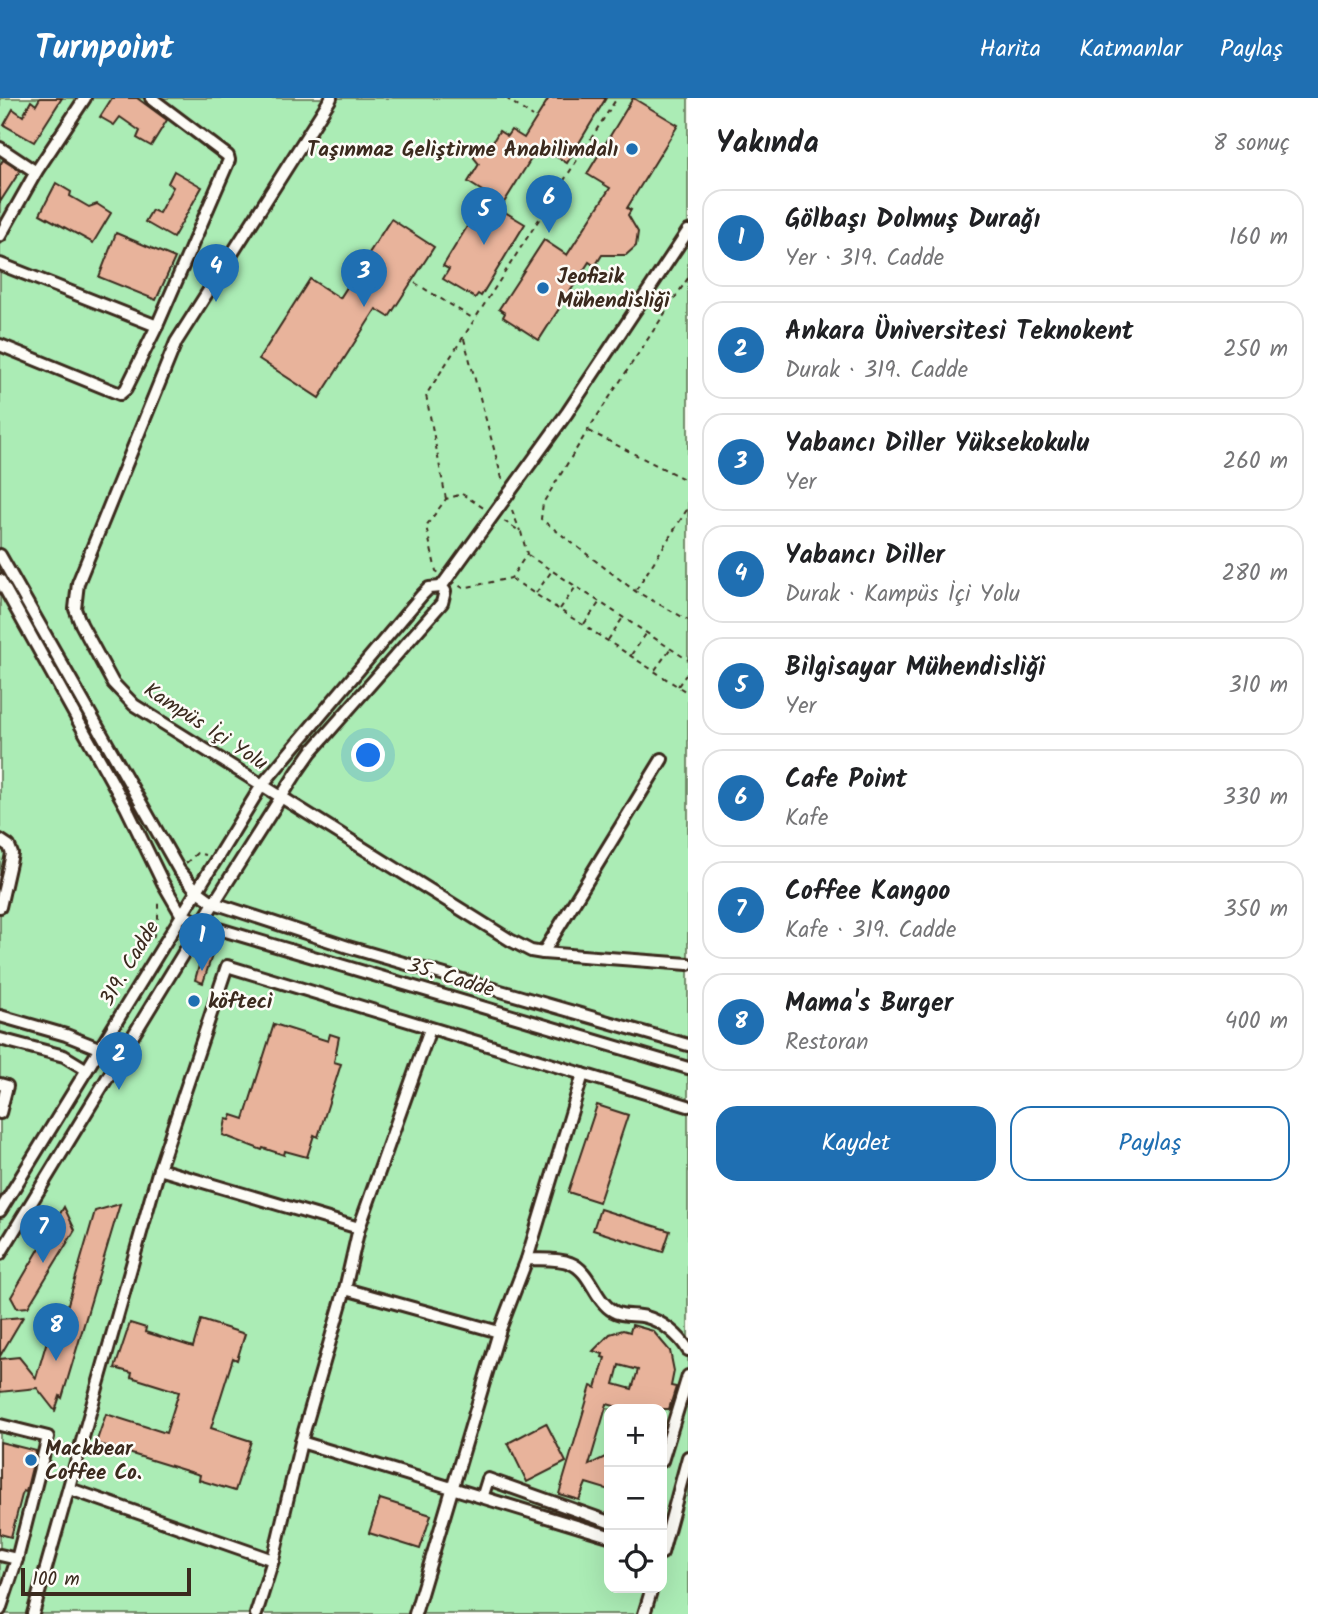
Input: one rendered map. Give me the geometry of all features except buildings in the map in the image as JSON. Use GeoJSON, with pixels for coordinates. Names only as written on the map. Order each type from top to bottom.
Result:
{"type":"FeatureCollection","features":[{"type":"Feature","properties":{"kind":"street"},"geometry":{"type":"LineString","coordinates":[[0,236],[36,172],[85,98]]}},
{"type":"Feature","properties":{"kind":"street"},"geometry":{"type":"LineString","coordinates":[[0,345],[120,394],[126,389],[157,326],[229,160],[228,156],[151,98]]}},
{"type":"Feature","properties":{"kind":"street","name":"Kampüs İçi Yolu"},"geometry":{"type":"LineString","coordinates":[[331,98],[188,321],[172,351],[78,583],[75,609],[81,624],[113,683],[123,695],[510,940],[543,954],[688,964]]}},
{"type":"Feature","properties":{"kind":"street"},"geometry":{"type":"LineString","coordinates":[[0,148],[36,172]]}},
{"type":"Feature","properties":{"kind":"street"},"geometry":{"type":"LineString","coordinates":[[441,587],[567,413],[688,231]]}},
{"type":"Feature","properties":{"kind":"street"},"geometry":{"type":"LineString","coordinates":[[0,264],[157,326]]}},
{"type":"Feature","properties":{"kind":"street","name":"35. Cadde"},"geometry":{"type":"LineString","coordinates":[[0,555],[179,870],[196,890],[214,903],[348,947],[688,1045]]}},
{"type":"Feature","properties":{"kind":"street"},"geometry":{"type":"LineString","coordinates":[[0,580],[126,807],[181,914]]}},
{"type":"Feature","properties":{"kind":"street","name":"319. Cadde"},"geometry":{"type":"LineString","coordinates":[[0,1211],[262,785],[422,595],[429,588],[441,587],[445,592],[442,603],[311,752],[214,903],[0,1254]]}},
{"type":"Feature","properties":{"kind":"street"},"geometry":{"type":"LineString","coordinates":[[543,954],[662,759]]}},
{"type":"Feature","properties":{"kind":"street"},"geometry":{"type":"LineString","coordinates":[[0,840],[9,846],[12,854],[0,907]]}},
{"type":"Feature","properties":{"kind":"street","name":"35. Cadde"},"geometry":{"type":"LineString","coordinates":[[181,914],[202,924],[688,1068]]}},
{"type":"Feature","properties":{"kind":"street"},"geometry":{"type":"LineString","coordinates":[[33,1614],[159,1169],[227,966],[430,1030],[688,1106]]}},
{"type":"Feature","properties":{"kind":"street"},"geometry":{"type":"LineString","coordinates":[[0,1016],[66,1035],[101,1049]]}},
{"type":"Feature","properties":{"kind":"street"},"geometry":{"type":"LineString","coordinates":[[256,1614],[345,1289],[359,1227],[430,1030]]}},
{"type":"Feature","properties":{"kind":"street"},"geometry":{"type":"LineString","coordinates":[[0,1039],[64,1056],[87,1070]]}},
{"type":"Feature","properties":{"kind":"street"},"geometry":{"type":"LineString","coordinates":[[415,1614],[499,1332],[527,1259],[583,1074]]}},
{"type":"Feature","properties":{"kind":"street"},"geometry":{"type":"LineString","coordinates":[[0,1084],[7,1086],[0,1113]]}},
{"type":"Feature","properties":{"kind":"street"},"geometry":{"type":"LineString","coordinates":[[159,1169],[359,1227]]}},
{"type":"Feature","properties":{"kind":"street"},"geometry":{"type":"LineString","coordinates":[[527,1259],[573,1264],[579,1268],[597,1296],[614,1312],[645,1317],[657,1322],[677,1336],[688,1350]]}},
{"type":"Feature","properties":{"kind":"street"},"geometry":{"type":"LineString","coordinates":[[345,1289],[499,1332]]}},
{"type":"Feature","properties":{"kind":"street"},"geometry":{"type":"LineString","coordinates":[[667,1445],[688,1376]]}},
{"type":"Feature","properties":{"kind":"street"},"geometry":{"type":"LineString","coordinates":[[0,1425],[48,1437],[17,1559],[0,1609]]}},
{"type":"Feature","properties":{"kind":"street"},"geometry":{"type":"LineString","coordinates":[[301,1442],[483,1495],[604,1534]]}},
{"type":"Feature","properties":{"kind":"street"},"geometry":{"type":"LineString","coordinates":[[667,1535],[688,1457]]}},
{"type":"Feature","properties":{"kind":"street"},"geometry":{"type":"LineString","coordinates":[[483,1495],[488,1479],[604,1520]]}},
{"type":"Feature","properties":{"kind":"street"},"geometry":{"type":"LineString","coordinates":[[70,1489],[272,1560]]}},
{"type":"Feature","properties":{"kind":"street"},"geometry":{"type":"LineString","coordinates":[[0,1555],[17,1559]]}},
{"type":"Feature","properties":{"kind":"street"},"geometry":{"type":"LineString","coordinates":[[644,1614],[650,1593]]}},
{"type":"Feature","properties":{"kind":"path"},"geometry":{"type":"LineString","coordinates":[[506,98],[533,117]]}},
{"type":"Feature","properties":{"kind":"path"},"geometry":{"type":"LineString","coordinates":[[446,499],[426,396],[617,98]]}},
{"type":"Feature","properties":{"kind":"path"},"geometry":{"type":"LineString","coordinates":[[688,278],[543,503],[541,519],[635,591],[688,620]]}},
{"type":"Feature","properties":{"kind":"path"},"geometry":{"type":"LineString","coordinates":[[415,283],[475,320]]}},
{"type":"Feature","properties":{"kind":"path"},"geometry":{"type":"LineString","coordinates":[[463,337],[507,497],[521,532]]}},
{"type":"Feature","properties":{"kind":"path"},"geometry":{"type":"LineString","coordinates":[[588,430],[688,481]]}},
{"type":"Feature","properties":{"kind":"path"},"geometry":{"type":"LineString","coordinates":[[635,591],[688,508]]}},
{"type":"Feature","properties":{"kind":"path"},"geometry":{"type":"LineString","coordinates":[[527,554],[688,660]]}},
{"type":"Feature","properties":{"kind":"path"},"geometry":{"type":"LineString","coordinates":[[536,594],[552,571]]}},
{"type":"Feature","properties":{"kind":"path"},"geometry":{"type":"LineString","coordinates":[[511,578],[688,693]]}},
{"type":"Feature","properties":{"kind":"path"},"geometry":{"type":"LineString","coordinates":[[560,610],[576,587]]}},
{"type":"Feature","properties":{"kind":"path"},"geometry":{"type":"LineString","coordinates":[[583,625],[600,602]]}},
{"type":"Feature","properties":{"kind":"path"},"geometry":{"type":"LineString","coordinates":[[607,641],[623,618]]}},
{"type":"Feature","properties":{"kind":"path"},"geometry":{"type":"LineString","coordinates":[[630,656],[646,633]]}},
{"type":"Feature","properties":{"kind":"path"},"geometry":{"type":"LineString","coordinates":[[654,671],[670,649]]}},
{"type":"Feature","properties":{"kind":"path"},"geometry":{"type":"LineString","coordinates":[[678,686],[688,672]]}},
{"type":"Feature","properties":{"kind":"path"},"geometry":{"type":"LineString","coordinates":[[197,853],[208,856]]}},
{"type":"Feature","properties":{"kind":"path"},"geometry":{"type":"LineString","coordinates":[[153,940],[159,907],[158,896]]}},
{"type":"Feature","properties":{"kind":"green space"},"geometry":{"type":"Polygon","coordinates":[[[0,98],[688,98],[688,1614],[0,1614],[0,98]]]}},
{"type":"Feature","properties":{"kind":"place","name":"Taşınmaz Geliştirme Anabilimdalı"},"geometry":{"type":"Point","coordinates":[632,149]}},
{"type":"Feature","properties":{"kind":"place","name":"Cafe Point"},"geometry":{"type":"Point","coordinates":[549,233]}},
{"type":"Feature","properties":{"kind":"place","name":"Bilgisayar Mühendisliği"},"geometry":{"type":"Point","coordinates":[484,245]}},
{"type":"Feature","properties":{"kind":"place","name":"Jeofizik Mühendisliği"},"geometry":{"type":"Point","coordinates":[543,288]}},
{"type":"Feature","properties":{"kind":"place","name":"Yabancı Diller"},"geometry":{"type":"Point","coordinates":[216,302]}},
{"type":"Feature","properties":{"kind":"place","name":"Yabancı Diller Yüksekokulu"},"geometry":{"type":"Point","coordinates":[364,307]}},
{"type":"Feature","properties":{"kind":"place","name":"Gölbaşı Dolmuş Durağı"},"geometry":{"type":"Point","coordinates":[202,971]}},
{"type":"Feature","properties":{"kind":"place","name":"köfteci"},"geometry":{"type":"Point","coordinates":[194,1001]}},
{"type":"Feature","properties":{"kind":"place","name":"Ankara Üniversitesi Teknokent"},"geometry":{"type":"Point","coordinates":[119,1090]}},
{"type":"Feature","properties":{"kind":"place","name":"Coffee Kangoo"},"geometry":{"type":"Point","coordinates":[43,1263]}},
{"type":"Feature","properties":{"kind":"place","name":"Mama's Burger"},"geometry":{"type":"Point","coordinates":[56,1361]}},
{"type":"Feature","properties":{"kind":"place","name":"Mackbear Coffee Co."},"geometry":{"type":"Point","coordinates":[31,1460]}}]}
